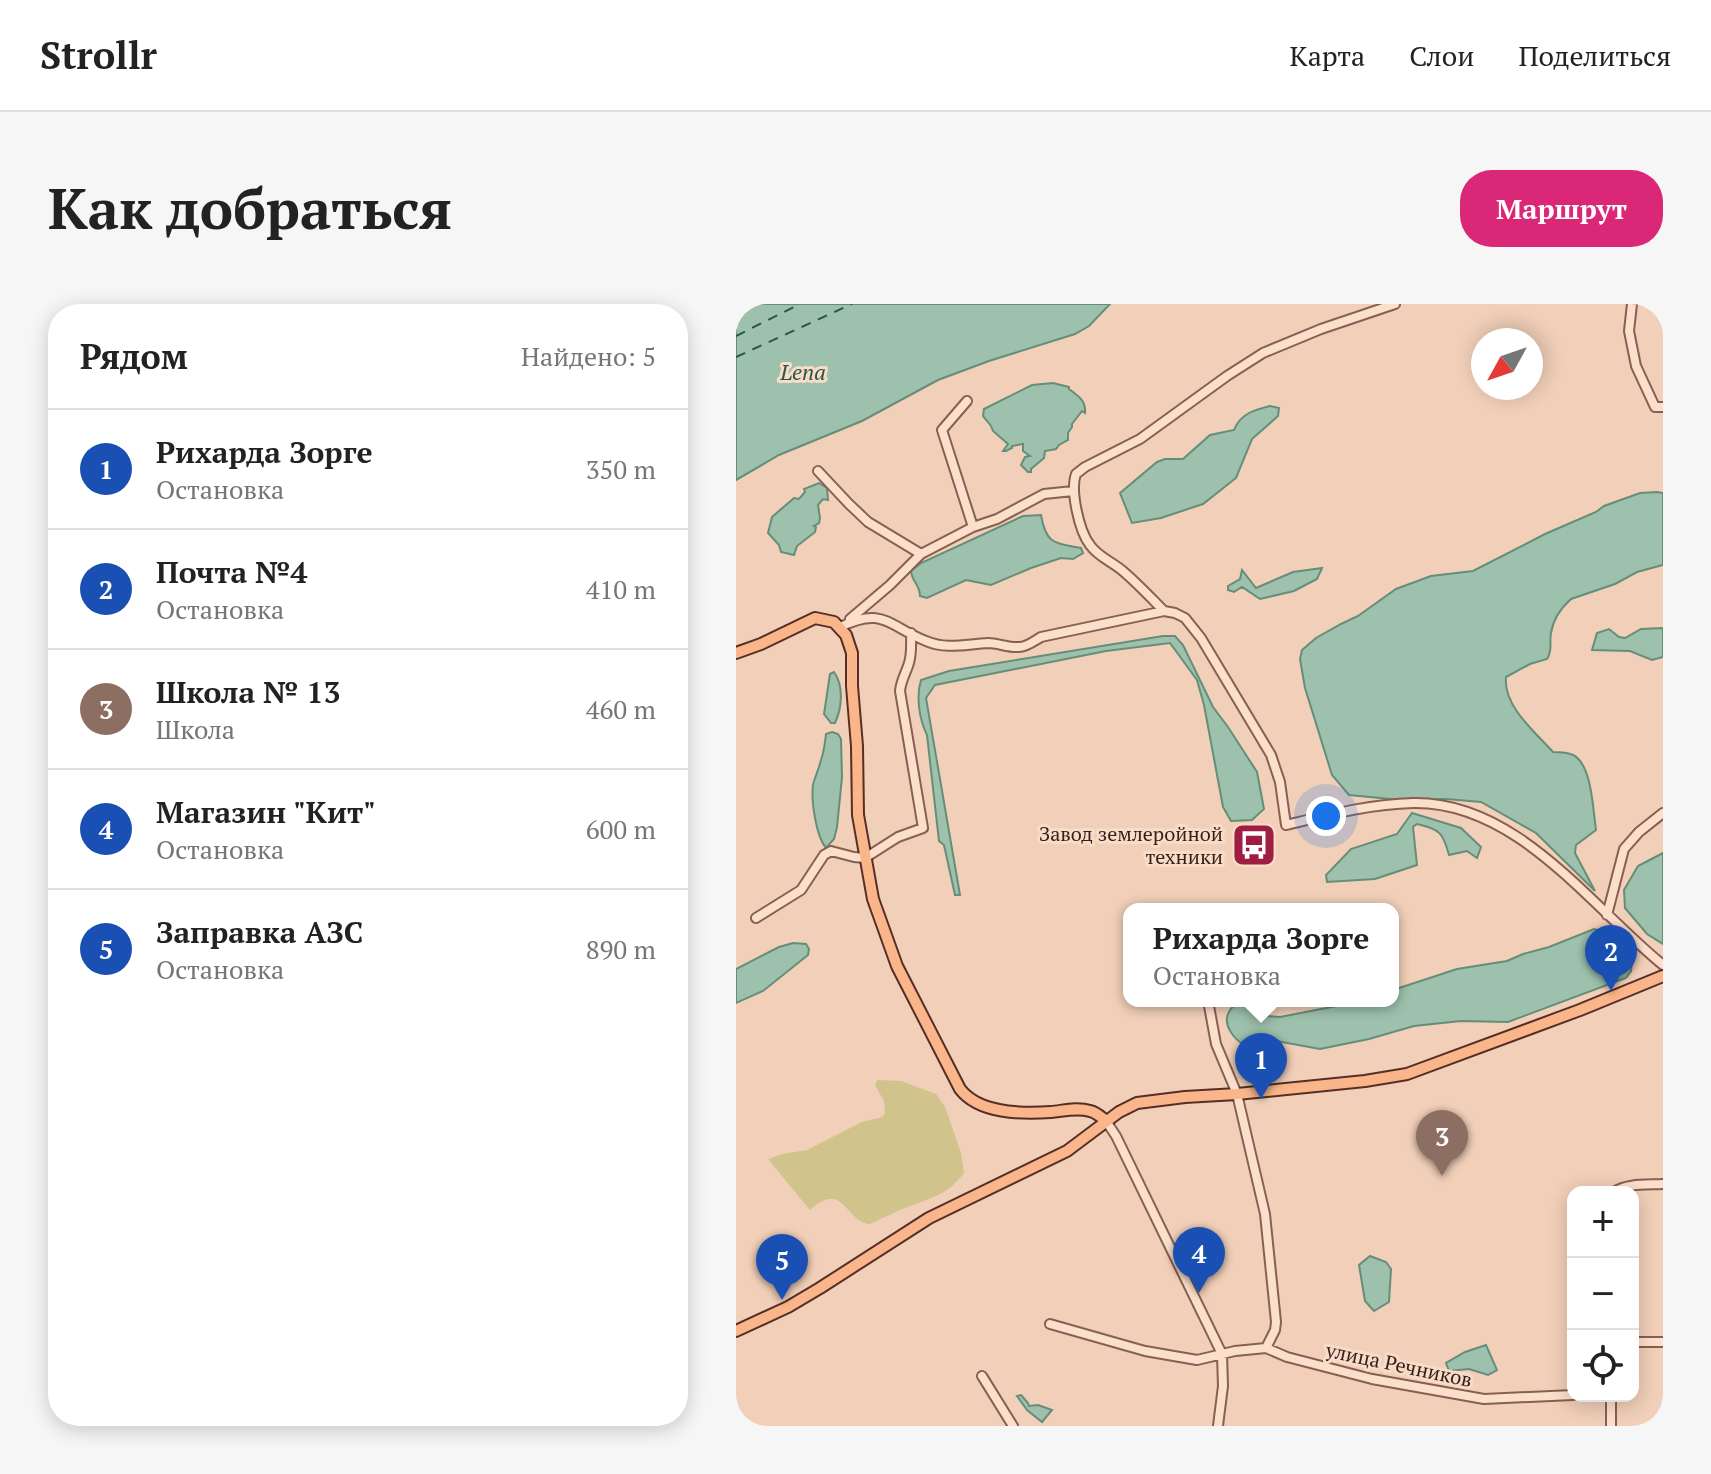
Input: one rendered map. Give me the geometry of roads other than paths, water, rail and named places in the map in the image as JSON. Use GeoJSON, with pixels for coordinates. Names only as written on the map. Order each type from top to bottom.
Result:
{"type":"FeatureCollection","features":[{"type":"Feature","properties":{"kind":"main road"},"geometry":{"type":"LineString","coordinates":[[736,653],[815,618],[834,622],[840,627],[852,653],[857,806],[873,899],[897,966],[960,1089],[982,1105],[1000,1110],[1034,1113],[1086,1110],[1106,1121]]}},
{"type":"Feature","properties":{"kind":"main road"},"geometry":{"type":"LineString","coordinates":[[736,1331],[828,1284],[929,1218],[1067,1151],[1119,1112],[1137,1103],[1365,1081],[1407,1074],[1663,976]]}},
{"type":"Feature","properties":{"kind":"street"},"geometry":{"type":"LineString","coordinates":[[1164,611],[1122,570],[1088,544],[1073,491],[1074,478],[1080,470],[1140,439],[1255,357],[1321,329],[1395,304]]}},
{"type":"Feature","properties":{"kind":"street"},"geometry":{"type":"LineString","coordinates":[[1632,304],[1629,331],[1636,366],[1655,407],[1663,407]]}},
{"type":"Feature","properties":{"kind":"street"},"geometry":{"type":"LineString","coordinates":[[967,401],[942,430],[973,527]]}},
{"type":"Feature","properties":{"kind":"street"},"geometry":{"type":"LineString","coordinates":[[818,471],[868,522],[921,554]]}},
{"type":"Feature","properties":{"kind":"street"},"geometry":{"type":"LineString","coordinates":[[840,627],[921,554],[1044,494],[1073,491]]}},
{"type":"Feature","properties":{"kind":"street"},"geometry":{"type":"LineString","coordinates":[[840,627],[856,619],[875,617],[928,642],[950,647],[986,643],[1016,648],[1041,637],[1164,611],[1175,613],[1185,618],[1201,638],[1271,755],[1280,782],[1286,825],[1394,804],[1432,804],[1468,811],[1539,852],[1663,965]]}},
{"type":"Feature","properties":{"kind":"street"},"geometry":{"type":"LineString","coordinates":[[756,918],[801,890],[824,855],[831,851],[865,858],[898,837],[923,828],[900,691],[909,662],[911,633]]}},
{"type":"Feature","properties":{"kind":"street"},"geometry":{"type":"LineString","coordinates":[[1607,915],[1624,849],[1663,813]]}},
{"type":"Feature","properties":{"kind":"street"},"geometry":{"type":"LineString","coordinates":[[1209,1007],[1216,1044],[1237,1094],[1265,1214],[1276,1322],[1266,1348]]}},
{"type":"Feature","properties":{"kind":"street"},"geometry":{"type":"LineString","coordinates":[[1106,1121],[1222,1354],[1224,1374],[1218,1426]]}},
{"type":"Feature","properties":{"kind":"street"},"geometry":{"type":"LineString","coordinates":[[1635,1186],[1663,1184]]}},
{"type":"Feature","properties":{"kind":"street","name":"улица Речников"},"geometry":{"type":"LineString","coordinates":[[1050,1324],[1157,1354],[1197,1360],[1244,1349],[1266,1348],[1287,1357],[1372,1379],[1484,1399],[1567,1395]]}},
{"type":"Feature","properties":{"kind":"street"},"geometry":{"type":"LineString","coordinates":[[1639,1342],[1663,1342]]}},
{"type":"Feature","properties":{"kind":"street"},"geometry":{"type":"LineString","coordinates":[[982,1376],[1013,1426]]}},
{"type":"Feature","properties":{"kind":"street"},"geometry":{"type":"LineString","coordinates":[[1611,1402],[1611,1426]]}},
{"type":"Feature","properties":{"kind":"water","name":"Lena"},"geometry":{"type":"Polygon","coordinates":[[[736,304],[1110,304],[1089,326],[1075,334],[938,380],[862,421],[779,455],[736,480],[736,304]]]}},
{"type":"Feature","properties":{"kind":"water"},"geometry":{"type":"Polygon","coordinates":[[[1053,383],[1069,387],[1083,402],[1085,413],[1082,411],[1072,424],[1068,440],[1056,449],[1045,451],[1044,458],[1028,472],[1021,465],[1025,457],[1030,456],[1023,451],[1023,444],[1003,451],[1008,444],[993,431],[983,416],[984,409],[1032,385],[1053,383]]]}},
{"type":"Feature","properties":{"kind":"water"},"geometry":{"type":"Polygon","coordinates":[[[1270,406],[1279,408],[1278,416],[1252,439],[1236,478],[1203,504],[1161,518],[1132,523],[1120,493],[1157,462],[1183,459],[1210,435],[1234,430],[1244,416],[1270,406]]]}},
{"type":"Feature","properties":{"kind":"water"},"geometry":{"type":"Polygon","coordinates":[[[819,483],[827,488],[828,500],[823,499],[818,505],[820,518],[814,526],[815,532],[797,546],[794,555],[781,552],[768,533],[772,517],[794,498],[799,499],[804,489],[819,483]]]}},
{"type":"Feature","properties":{"kind":"water"},"geometry":{"type":"Polygon","coordinates":[[[1640,493],[1663,493],[1663,565],[1637,572],[1615,584],[1571,599],[1554,623],[1547,659],[1506,677],[1510,698],[1529,727],[1553,752],[1573,755],[1579,760],[1588,777],[1596,830],[1576,845],[1575,853],[1595,891],[1536,833],[1481,802],[1349,795],[1332,775],[1305,688],[1300,659],[1302,650],[1316,638],[1358,616],[1396,589],[1431,576],[1473,571],[1604,506],[1640,493]]]}},
{"type":"Feature","properties":{"kind":"water"},"geometry":{"type":"Polygon","coordinates":[[[1041,515],[1049,537],[1058,543],[1081,548],[1083,553],[1073,559],[1061,558],[1031,568],[991,585],[966,580],[927,598],[920,596],[911,571],[921,563],[1023,516],[1041,515]]]}},
{"type":"Feature","properties":{"kind":"water"},"geometry":{"type":"Polygon","coordinates":[[[1322,568],[1317,579],[1294,591],[1260,599],[1242,587],[1234,592],[1228,590],[1228,586],[1240,579],[1242,570],[1256,588],[1293,572],[1322,568]]]}},
{"type":"Feature","properties":{"kind":"water"},"geometry":{"type":"Polygon","coordinates":[[[1663,628],[1663,657],[1652,660],[1630,651],[1592,650],[1597,633],[1609,629],[1625,638],[1641,629],[1663,628]]]}},
{"type":"Feature","properties":{"kind":"water"},"geometry":{"type":"Polygon","coordinates":[[[1175,636],[1183,645],[1213,707],[1257,772],[1264,809],[1252,820],[1231,821],[1223,807],[1197,680],[1170,643],[1106,651],[935,685],[926,698],[960,895],[955,895],[944,845],[939,841],[927,735],[919,708],[921,680],[949,671],[1175,636]]]}},
{"type":"Feature","properties":{"kind":"water"},"geometry":{"type":"Polygon","coordinates":[[[834,672],[841,697],[835,723],[831,723],[824,714],[830,674],[834,672]]]}},
{"type":"Feature","properties":{"kind":"water"},"geometry":{"type":"Polygon","coordinates":[[[832,732],[841,739],[842,777],[837,827],[834,839],[826,848],[817,827],[813,792],[826,734],[832,732]]]}},
{"type":"Feature","properties":{"kind":"water"},"geometry":{"type":"Polygon","coordinates":[[[1412,813],[1461,828],[1481,847],[1477,858],[1467,851],[1449,855],[1439,833],[1417,824],[1413,827],[1417,865],[1375,879],[1327,882],[1326,875],[1351,849],[1397,834],[1412,813]]]}},
{"type":"Feature","properties":{"kind":"water"},"geometry":{"type":"Polygon","coordinates":[[[1663,853],[1663,944],[1647,934],[1625,908],[1624,890],[1638,866],[1663,853]]]}},
{"type":"Feature","properties":{"kind":"water"},"geometry":{"type":"Polygon","coordinates":[[[1594,929],[1611,938],[1620,948],[1632,963],[1631,971],[1626,978],[1508,1022],[1461,1021],[1414,1026],[1320,1049],[1271,1040],[1245,1045],[1233,1036],[1227,1022],[1232,1007],[1259,1007],[1267,1016],[1280,1017],[1331,1007],[1399,1007],[1399,988],[1457,969],[1507,961],[1594,929]]]}},
{"type":"Feature","properties":{"kind":"water"},"geometry":{"type":"Polygon","coordinates":[[[793,943],[806,944],[808,955],[763,991],[736,1003],[736,969],[793,943]]]}},
{"type":"Feature","properties":{"kind":"water"},"geometry":{"type":"Polygon","coordinates":[[[1370,1256],[1386,1262],[1391,1269],[1389,1302],[1374,1311],[1365,1301],[1359,1265],[1370,1256]]]}},
{"type":"Feature","properties":{"kind":"water"},"geometry":{"type":"Polygon","coordinates":[[[1486,1345],[1497,1370],[1488,1375],[1469,1369],[1449,1371],[1446,1363],[1486,1345]]]}},
{"type":"Feature","properties":{"kind":"water"},"geometry":{"type":"Polygon","coordinates":[[[1021,1395],[1029,1406],[1038,1405],[1052,1410],[1042,1422],[1027,1410],[1017,1396],[1021,1395]]]}},
{"type":"Feature","properties":{"kind":"place","name":"Завод землеройной техники"},"geometry":{"type":"Point","coordinates":[1254,845]}},
{"type":"Feature","properties":{"kind":"place","name":"Почта №4"},"geometry":{"type":"Point","coordinates":[1611,991]}},
{"type":"Feature","properties":{"kind":"place","name":"Рихарда Зорге"},"geometry":{"type":"Point","coordinates":[1261,1099]}},
{"type":"Feature","properties":{"kind":"place","name":"Школа № 13"},"geometry":{"type":"Point","coordinates":[1442,1176]}},
{"type":"Feature","properties":{"kind":"place","name":"Магазин \"Кит\""},"geometry":{"type":"Point","coordinates":[1199,1293]}},
{"type":"Feature","properties":{"kind":"place","name":"Заправка АЗС"},"geometry":{"type":"Point","coordinates":[782,1300]}}]}
